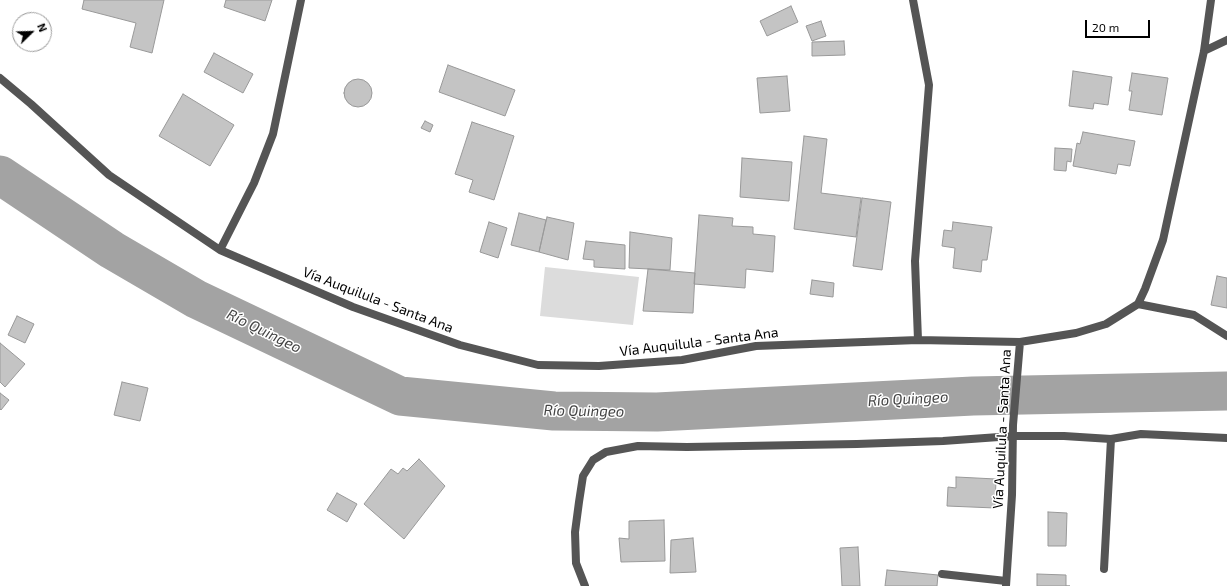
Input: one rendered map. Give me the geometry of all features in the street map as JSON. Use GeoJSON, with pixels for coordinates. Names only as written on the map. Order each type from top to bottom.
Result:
{"type":"FeatureCollection","features":[{"type":"Feature","properties":{"kind":"street"},"geometry":{"type":"LineString","coordinates":[[220,250],[254,183],[273,134],[301,0]]}},
{"type":"Feature","properties":{"kind":"street"},"geometry":{"type":"LineString","coordinates":[[913,0],[929,85],[915,261],[918,340]]}},
{"type":"Feature","properties":{"kind":"street"},"geometry":{"type":"LineString","coordinates":[[1020,342],[1076,333],[1106,324],[1138,304],[1163,240],[1204,51],[1211,0]]}},
{"type":"Feature","properties":{"kind":"street"},"geometry":{"type":"LineString","coordinates":[[1204,51],[1227,40]]}},
{"type":"Feature","properties":{"kind":"street","name":"Vía Auquilula - Santa Ana"},"geometry":{"type":"LineString","coordinates":[[0,78],[109,175],[220,250],[360,310],[460,345],[538,365],[599,366],[682,360],[756,346],[918,340],[1020,342],[1013,425],[1012,495],[1006,584]]}},
{"type":"Feature","properties":{"kind":"street"},"geometry":{"type":"LineString","coordinates":[[1138,304],[1194,315],[1227,336]]}},
{"type":"Feature","properties":{"kind":"street"},"geometry":{"type":"LineString","coordinates":[[585,586],[576,563],[575,532],[583,476],[592,460],[606,452],[638,446],[687,447],[857,444],[944,441],[1013,436],[1064,436],[1111,439],[1141,434],[1227,438]]}},
{"type":"Feature","properties":{"kind":"street"},"geometry":{"type":"LineString","coordinates":[[1104,569],[1111,439]]}},
{"type":"Feature","properties":{"kind":"street"},"geometry":{"type":"LineString","coordinates":[[942,574],[1006,584]]}},
{"type":"Feature","properties":{"kind":"shaded area"},"geometry":{"type":"Polygon","coordinates":[[[545,267],[639,277],[633,325],[540,316],[545,267]]]}},
{"type":"Feature","properties":{"kind":"building"},"geometry":{"type":"Polygon","coordinates":[[[84,0],[164,0],[152,53],[130,47],[136,23],[82,9],[84,0]]]}},
{"type":"Feature","properties":{"kind":"building"},"geometry":{"type":"Polygon","coordinates":[[[226,0],[272,0],[265,21],[224,7],[226,0]]]}},
{"type":"Feature","properties":{"kind":"building"},"geometry":{"type":"Polygon","coordinates":[[[791,6],[798,22],[767,36],[760,21],[791,6]]]}},
{"type":"Feature","properties":{"kind":"building"},"geometry":{"type":"Polygon","coordinates":[[[821,21],[826,36],[812,41],[806,26],[821,21]]]}},
{"type":"Feature","properties":{"kind":"building"},"geometry":{"type":"Polygon","coordinates":[[[844,41],[845,55],[812,56],[812,42],[844,41]]]}},
{"type":"Feature","properties":{"kind":"building"},"geometry":{"type":"Polygon","coordinates":[[[214,53],[253,74],[243,93],[204,72],[214,53]]]}},
{"type":"Feature","properties":{"kind":"building"},"geometry":{"type":"Polygon","coordinates":[[[448,65],[515,90],[505,116],[439,92],[448,65]]]}},
{"type":"Feature","properties":{"kind":"building"},"geometry":{"type":"Polygon","coordinates":[[[1073,71],[1112,77],[1108,105],[1094,103],[1093,109],[1069,106],[1073,71]]]}},
{"type":"Feature","properties":{"kind":"building"},"geometry":{"type":"Polygon","coordinates":[[[1132,73],[1168,78],[1162,115],[1129,110],[1132,91],[1129,91],[1132,73]]]}},
{"type":"Feature","properties":{"kind":"building"},"geometry":{"type":"Polygon","coordinates":[[[787,76],[790,111],[760,113],[757,78],[787,76]]]}},
{"type":"Feature","properties":{"kind":"building"},"geometry":{"type":"Polygon","coordinates":[[[358,79],[368,83],[372,93],[368,103],[358,107],[348,103],[344,93],[348,83],[358,79]]]}},
{"type":"Feature","properties":{"kind":"building"},"geometry":{"type":"Polygon","coordinates":[[[183,94],[234,125],[210,166],[159,136],[183,94]]]}},
{"type":"Feature","properties":{"kind":"building"},"geometry":{"type":"Polygon","coordinates":[[[425,121],[433,125],[430,132],[421,128],[425,121]]]}},
{"type":"Feature","properties":{"kind":"building"},"geometry":{"type":"Polygon","coordinates":[[[472,122],[514,136],[494,200],[469,192],[473,180],[455,174],[472,122]]]}},
{"type":"Feature","properties":{"kind":"building"},"geometry":{"type":"Polygon","coordinates":[[[1083,132],[1135,141],[1130,166],[1118,164],[1116,174],[1073,166],[1077,143],[1080,144],[1083,132]]]}},
{"type":"Feature","properties":{"kind":"building"},"geometry":{"type":"Polygon","coordinates":[[[804,136],[827,139],[821,193],[861,198],[856,237],[794,229],[804,136]]]}},
{"type":"Feature","properties":{"kind":"building"},"geometry":{"type":"Polygon","coordinates":[[[1055,148],[1072,149],[1071,162],[1067,161],[1066,171],[1054,170],[1055,148]]]}},
{"type":"Feature","properties":{"kind":"building"},"geometry":{"type":"Polygon","coordinates":[[[742,158],[792,162],[789,201],[740,197],[742,158]]]}},
{"type":"Feature","properties":{"kind":"building"},"geometry":{"type":"Polygon","coordinates":[[[862,198],[891,202],[882,270],[853,266],[862,198]]]}},
{"type":"Feature","properties":{"kind":"building"},"geometry":{"type":"Polygon","coordinates":[[[519,213],[546,220],[539,252],[511,245],[519,213]]]}},
{"type":"Feature","properties":{"kind":"building"},"geometry":{"type":"Polygon","coordinates":[[[699,215],[733,218],[732,226],[753,227],[753,234],[775,236],[773,272],[746,269],[745,288],[694,284],[699,215]]]}},
{"type":"Feature","properties":{"kind":"building"},"geometry":{"type":"Polygon","coordinates":[[[547,217],[574,223],[568,260],[539,252],[547,217]]]}},
{"type":"Feature","properties":{"kind":"building"},"geometry":{"type":"Polygon","coordinates":[[[489,222],[507,228],[498,258],[480,252],[489,222]]]}},
{"type":"Feature","properties":{"kind":"building"},"geometry":{"type":"Polygon","coordinates":[[[953,222],[992,227],[987,260],[982,260],[981,272],[953,268],[955,248],[942,246],[944,230],[952,231],[953,222]]]}},
{"type":"Feature","properties":{"kind":"building"},"geometry":{"type":"Polygon","coordinates":[[[630,232],[672,238],[670,270],[629,268],[630,232]]]}},
{"type":"Feature","properties":{"kind":"building"},"geometry":{"type":"Polygon","coordinates":[[[586,241],[625,245],[625,269],[594,267],[594,260],[583,259],[586,241]]]}},
{"type":"Feature","properties":{"kind":"building"},"geometry":{"type":"Polygon","coordinates":[[[648,269],[695,273],[693,313],[643,311],[648,269]]]}},
{"type":"Feature","properties":{"kind":"building"},"geometry":{"type":"Polygon","coordinates":[[[1217,276],[1227,278],[1227,308],[1211,305],[1217,276]]]}},
{"type":"Feature","properties":{"kind":"building"},"geometry":{"type":"Polygon","coordinates":[[[812,280],[834,283],[833,297],[810,294],[812,280]]]}},
{"type":"Feature","properties":{"kind":"building"},"geometry":{"type":"Polygon","coordinates":[[[17,316],[34,324],[25,343],[8,335],[17,316]]]}},
{"type":"Feature","properties":{"kind":"building"},"geometry":{"type":"Polygon","coordinates":[[[0,343],[25,364],[5,387],[0,382],[0,343]]]}},
{"type":"Feature","properties":{"kind":"building"},"geometry":{"type":"Polygon","coordinates":[[[122,382],[148,388],[140,421],[114,415],[122,382]]]}},
{"type":"Feature","properties":{"kind":"building"},"geometry":{"type":"Polygon","coordinates":[[[0,393],[9,400],[1,410],[0,409],[0,393]]]}},
{"type":"Feature","properties":{"kind":"building"},"geometry":{"type":"Polygon","coordinates":[[[419,459],[445,486],[404,539],[364,504],[391,469],[398,474],[403,468],[407,471],[419,459]]]}},
{"type":"Feature","properties":{"kind":"building"},"geometry":{"type":"Polygon","coordinates":[[[956,477],[996,479],[995,508],[947,506],[948,487],[956,488],[956,477]]]}},
{"type":"Feature","properties":{"kind":"building"},"geometry":{"type":"Polygon","coordinates":[[[337,493],[357,504],[347,522],[327,510],[337,493]]]}},
{"type":"Feature","properties":{"kind":"building"},"geometry":{"type":"Polygon","coordinates":[[[1048,512],[1067,513],[1066,546],[1048,546],[1048,512]]]}},
{"type":"Feature","properties":{"kind":"building"},"geometry":{"type":"Polygon","coordinates":[[[664,520],[665,561],[621,562],[619,538],[629,539],[629,521],[664,520]]]}},
{"type":"Feature","properties":{"kind":"building"},"geometry":{"type":"Polygon","coordinates":[[[693,538],[696,572],[670,573],[671,540],[693,538]]]}},
{"type":"Feature","properties":{"kind":"building"},"geometry":{"type":"Polygon","coordinates":[[[858,547],[860,586],[842,586],[840,548],[858,547]]]}},
{"type":"Feature","properties":{"kind":"building"},"geometry":{"type":"Polygon","coordinates":[[[887,570],[938,575],[937,586],[885,586],[887,570]]]}},
{"type":"Feature","properties":{"kind":"building"},"geometry":{"type":"Polygon","coordinates":[[[1037,574],[1066,575],[1066,586],[1037,586],[1037,574]]]}},
{"type":"Feature","properties":{"kind":"waterway","name":"Río Quingeo"},"geometry":{"type":"LineString","coordinates":[[0,175],[112,250],[196,299],[400,396],[554,411],[657,412],[973,396],[1227,391]]}}]}
